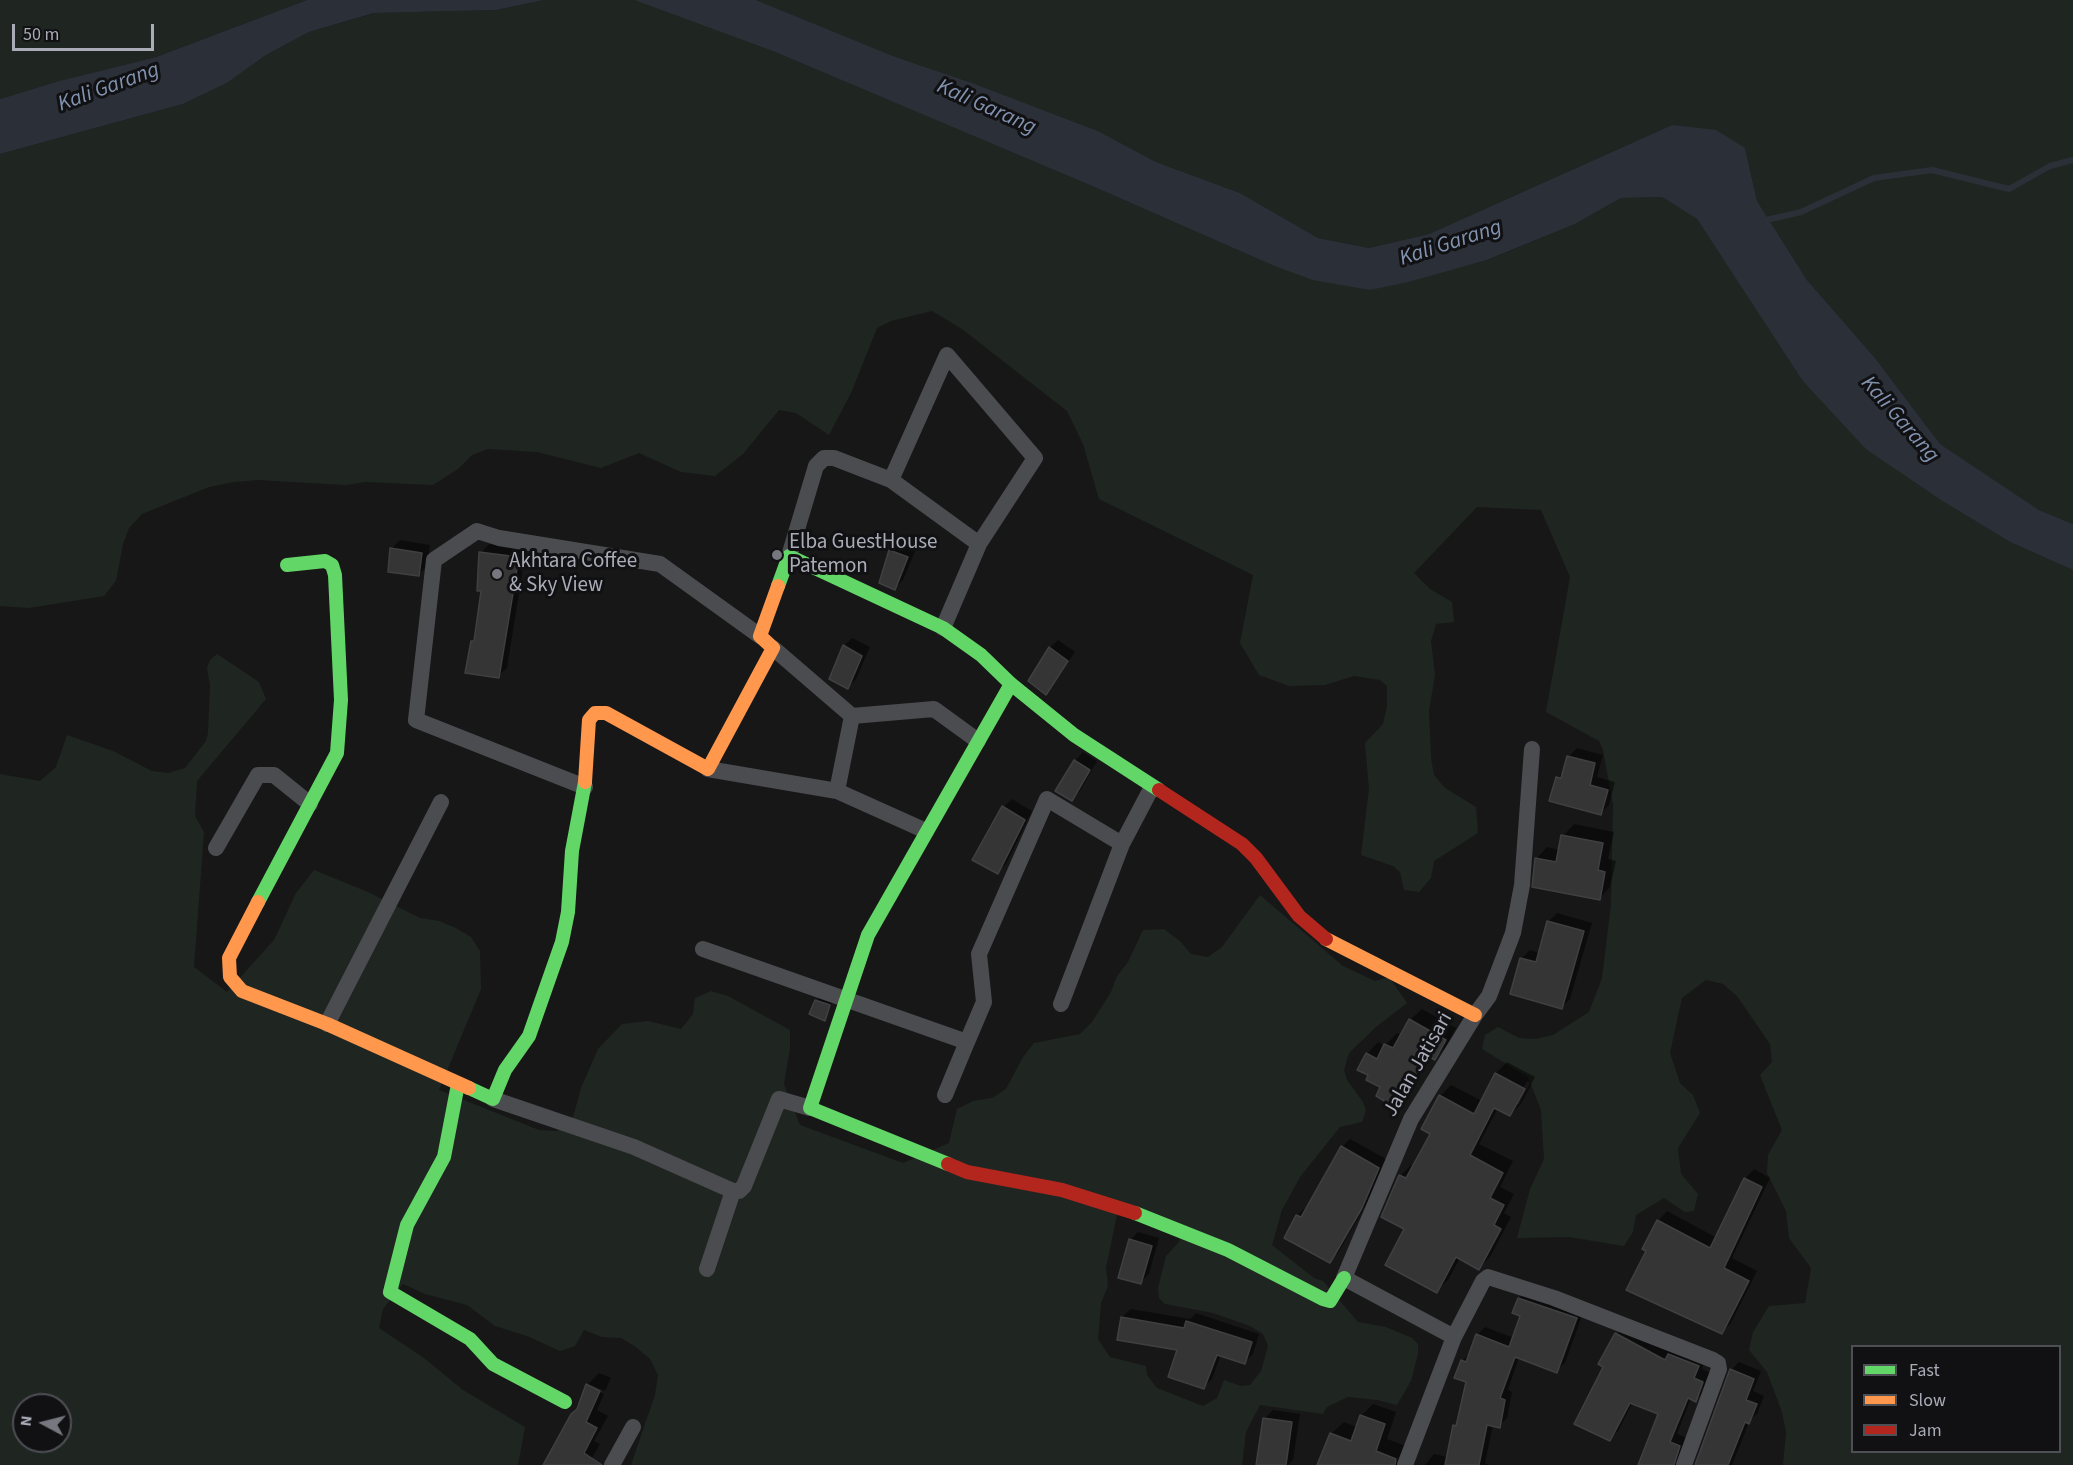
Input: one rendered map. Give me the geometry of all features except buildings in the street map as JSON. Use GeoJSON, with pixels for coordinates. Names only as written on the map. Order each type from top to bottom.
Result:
{"type":"FeatureCollection","features":[{"type":"Feature","properties":{"kind":"street"},"geometry":{"type":"LineString","coordinates":[[891,480],[947,355],[1035,458],[979,544],[943,627]]}},
{"type":"Feature","properties":{"kind":"street"},"geometry":{"type":"LineString","coordinates":[[760,636],[789,556],[816,466],[824,458],[834,458],[891,480],[979,544]]}},
{"type":"Feature","properties":{"kind":"street"},"geometry":{"type":"LineString","coordinates":[[585,787],[416,720],[434,560],[477,531],[499,538],[660,564],[760,636],[852,716],[934,709],[978,741]]}},
{"type":"Feature","properties":{"kind":"street"},"geometry":{"type":"LineString","coordinates":[[789,556],[943,627],[981,655],[1011,684],[1074,735],[1242,844],[1299,916],[1332,944],[1475,1015]]}},
{"type":"Feature","properties":{"kind":"street"},"geometry":{"type":"LineString","coordinates":[[287,565],[325,561],[332,566],[335,575],[341,700],[337,753],[229,958],[230,977],[242,991],[327,1024],[493,1099],[634,1147],[733,1191],[739,1191],[744,1186],[779,1099],[810,1108],[967,1172],[1062,1190],[1139,1214],[1228,1250],[1323,1299],[1330,1301],[1344,1278],[1454,1337]]}},
{"type":"Feature","properties":{"kind":"street"},"geometry":{"type":"LineString","coordinates":[[708,769],[773,648]]}},
{"type":"Feature","properties":{"kind":"street"},"geometry":{"type":"LineString","coordinates":[[810,1108],[868,935],[1011,684]]}},
{"type":"Feature","properties":{"kind":"street"},"geometry":{"type":"LineString","coordinates":[[493,1099],[505,1070],[529,1036],[556,965],[568,912],[572,851],[585,787],[589,720],[595,713],[606,713],[708,769],[837,791],[926,831]]}},
{"type":"Feature","properties":{"kind":"street"},"geometry":{"type":"LineString","coordinates":[[837,791],[852,716]]}},
{"type":"Feature","properties":{"kind":"street","name":"Jalan Jatisari"},"geometry":{"type":"LineString","coordinates":[[1344,1278],[1411,1119],[1475,1015],[1490,996],[1513,933],[1522,885],[1532,749]]}},
{"type":"Feature","properties":{"kind":"street"},"geometry":{"type":"LineString","coordinates":[[216,848],[258,775],[274,775],[310,804]]}},
{"type":"Feature","properties":{"kind":"street"},"geometry":{"type":"LineString","coordinates":[[1061,1004],[1122,844],[1152,787]]}},
{"type":"Feature","properties":{"kind":"street"},"geometry":{"type":"LineString","coordinates":[[945,1095],[984,1002],[979,954],[1047,799],[1122,844]]}},
{"type":"Feature","properties":{"kind":"street"},"geometry":{"type":"LineString","coordinates":[[327,1024],[441,802]]}},
{"type":"Feature","properties":{"kind":"street"},"geometry":{"type":"LineString","coordinates":[[703,949],[967,1042]]}},
{"type":"Feature","properties":{"kind":"street"},"geometry":{"type":"LineString","coordinates":[[458,1084],[444,1157],[407,1225],[390,1292],[470,1339],[493,1364],[565,1402]]}},
{"type":"Feature","properties":{"kind":"street"},"geometry":{"type":"LineString","coordinates":[[707,1269],[733,1191]]}},
{"type":"Feature","properties":{"kind":"street"},"geometry":{"type":"LineString","coordinates":[[1405,1465],[1454,1337],[1483,1281],[1488,1277],[1554,1298],[1713,1359],[1719,1369],[1684,1465]]}},
{"type":"Feature","properties":{"kind":"street"},"geometry":{"type":"LineString","coordinates":[[612,1465],[633,1427]]}},
{"type":"Feature","properties":{"kind":"shaded area"},"geometry":{"type":"Polygon","coordinates":[[[0,0],[307,0],[156,57],[59,81],[0,99],[0,0]]]}},
{"type":"Feature","properties":{"kind":"shaded area"},"geometry":{"type":"Polygon","coordinates":[[[544,0],[634,0],[775,52],[1272,265],[1370,290],[1488,260],[1575,224],[1621,198],[1662,197],[1697,219],[1802,380],[1944,502],[2010,542],[2073,570],[2073,1465],[1783,1465],[1786,1432],[1782,1412],[1767,1372],[1749,1350],[1753,1332],[1769,1306],[1805,1303],[1811,1268],[1789,1238],[1786,1211],[1767,1173],[1768,1155],[1782,1130],[1760,1075],[1772,1062],[1770,1044],[1737,996],[1723,984],[1706,980],[1682,998],[1670,1053],[1680,1083],[1693,1095],[1700,1113],[1678,1148],[1681,1174],[1698,1194],[1694,1211],[1685,1212],[1664,1198],[1636,1215],[1633,1232],[1624,1246],[1569,1237],[1517,1238],[1530,1189],[1544,1159],[1541,1110],[1528,1077],[1482,1049],[1485,1035],[1498,1027],[1519,1038],[1536,1039],[1553,1035],[1589,1012],[1602,978],[1611,904],[1613,805],[1603,750],[1599,741],[1546,712],[1570,577],[1541,510],[1477,507],[1414,573],[1430,589],[1452,602],[1454,622],[1436,624],[1431,641],[1435,675],[1429,711],[1431,758],[1434,775],[1445,788],[1476,807],[1478,833],[1434,861],[1431,878],[1419,892],[1404,890],[1400,872],[1393,866],[1361,855],[1369,789],[1365,743],[1383,724],[1387,706],[1387,686],[1380,680],[1354,676],[1325,685],[1289,686],[1259,675],[1240,643],[1253,575],[1099,499],[1083,444],[1067,411],[962,329],[932,311],[891,321],[877,328],[851,393],[829,435],[796,413],[779,410],[743,454],[715,476],[681,472],[639,453],[601,468],[537,452],[488,449],[472,455],[458,469],[433,485],[365,482],[346,485],[257,480],[234,482],[209,487],[142,514],[129,528],[123,544],[116,581],[104,596],[29,608],[0,606],[0,154],[183,104],[227,83],[266,55],[309,32],[375,13],[496,10],[544,0]]]}},
{"type":"Feature","properties":{"kind":"shaded area"},"geometry":{"type":"Polygon","coordinates":[[[756,0],[2073,0],[2073,524],[2039,510],[1940,444],[1875,358],[1807,280],[1757,201],[1745,148],[1672,125],[1429,234],[1369,248],[1318,238],[1240,193],[1156,162],[1098,131],[975,84],[893,56],[756,0]]]}},
{"type":"Feature","properties":{"kind":"shaded area"},"geometry":{"type":"Polygon","coordinates":[[[217,654],[259,682],[266,699],[197,781],[195,816],[204,832],[194,967],[227,992],[274,940],[296,893],[314,870],[368,892],[420,918],[439,921],[456,928],[471,937],[480,951],[481,989],[439,1090],[539,1130],[557,1131],[572,1121],[581,1088],[598,1049],[622,1024],[648,1021],[681,1029],[693,1014],[695,998],[711,991],[728,996],[790,1030],[790,1048],[784,1084],[800,1125],[903,1163],[949,1143],[957,1109],[973,1101],[992,1098],[1006,1089],[1023,1057],[1034,1043],[1080,1034],[1092,1022],[1111,992],[1117,976],[1128,962],[1143,930],[1164,929],[1180,941],[1191,954],[1208,957],[1222,947],[1260,895],[1343,966],[1375,981],[1389,977],[1407,1003],[1376,1027],[1349,1053],[1344,1070],[1347,1080],[1366,1110],[1362,1122],[1340,1127],[1300,1177],[1282,1210],[1272,1245],[1314,1278],[1323,1281],[1358,1322],[1386,1327],[1412,1338],[1418,1344],[1418,1354],[1411,1381],[1397,1405],[1348,1397],[1327,1407],[1323,1414],[1260,1405],[1246,1432],[1242,1465],[631,1465],[655,1395],[658,1375],[650,1359],[636,1347],[621,1338],[602,1337],[584,1330],[575,1346],[560,1351],[527,1336],[495,1326],[467,1305],[425,1294],[403,1284],[383,1309],[379,1328],[424,1358],[463,1390],[525,1427],[518,1465],[0,1465],[0,774],[40,781],[56,767],[67,735],[113,751],[152,771],[168,773],[185,768],[206,741],[208,733],[210,686],[207,668],[210,660],[217,654]],[[1119,1205],[1106,1268],[1108,1286],[1101,1303],[1098,1339],[1110,1357],[1146,1366],[1147,1375],[1157,1388],[1203,1406],[1217,1398],[1224,1380],[1241,1386],[1250,1385],[1261,1371],[1268,1346],[1263,1334],[1250,1326],[1213,1313],[1165,1304],[1159,1298],[1158,1288],[1166,1256],[1179,1242],[1181,1234],[1119,1205]]]}},
{"type":"Feature","properties":{"kind":"water","name":"Kali Garang"},"geometry":{"type":"Polygon","coordinates":[[[307,0],[544,0],[496,10],[374,13],[309,32],[266,55],[227,83],[183,104],[0,154],[0,99],[59,81],[156,57],[307,0]]]}},
{"type":"Feature","properties":{"kind":"water","name":"Kali Garang"},"geometry":{"type":"Polygon","coordinates":[[[634,0],[756,0],[893,56],[975,84],[1098,131],[1156,162],[1240,193],[1318,238],[1369,248],[1429,234],[1672,125],[1716,130],[1745,148],[1757,201],[1807,280],[1875,358],[1940,444],[2039,510],[2073,524],[2073,570],[2010,542],[1944,502],[1866,449],[1802,380],[1697,219],[1662,197],[1621,198],[1575,224],[1487,260],[1408,282],[1370,290],[1313,280],[1272,265],[775,52],[634,0]]]}},
{"type":"Feature","properties":{"kind":"waterway"},"geometry":{"type":"LineString","coordinates":[[1762,221],[1801,212],[1874,178],[1932,170],[2009,189],[2050,166],[2073,160]]}},
{"type":"Feature","properties":{"kind":"traffic: fast"},"geometry":{"type":"LineString","coordinates":[[778,586],[789,556],[943,628],[981,655],[1011,684],[1074,735],[1159,790]]}},
{"type":"Feature","properties":{"kind":"traffic: fast"},"geometry":{"type":"LineString","coordinates":[[258,902],[337,753],[341,700],[335,575],[332,565],[325,561],[287,565]]}},
{"type":"Feature","properties":{"kind":"traffic: fast"},"geometry":{"type":"LineString","coordinates":[[948,1164],[810,1108],[868,935],[1011,684]]}},
{"type":"Feature","properties":{"kind":"traffic: fast"},"geometry":{"type":"LineString","coordinates":[[469,1088],[493,1099],[505,1070],[529,1036],[562,942],[568,912],[572,851],[585,782]]}},
{"type":"Feature","properties":{"kind":"traffic: fast"},"geometry":{"type":"LineString","coordinates":[[458,1084],[444,1157],[407,1225],[390,1292],[470,1339],[493,1364],[565,1402]]}},
{"type":"Feature","properties":{"kind":"traffic: fast"},"geometry":{"type":"LineString","coordinates":[[1135,1213],[1228,1250],[1323,1299],[1330,1301],[1344,1278]]}},
{"type":"Feature","properties":{"kind":"traffic: slow"},"geometry":{"type":"LineString","coordinates":[[585,782],[589,720],[595,713],[606,713],[708,769],[773,648],[760,636],[778,586]]}},
{"type":"Feature","properties":{"kind":"traffic: slow"},"geometry":{"type":"LineString","coordinates":[[258,902],[229,958],[230,977],[242,991],[327,1024],[469,1088]]}},
{"type":"Feature","properties":{"kind":"traffic: slow"},"geometry":{"type":"LineString","coordinates":[[1326,939],[1475,1015]]}},
{"type":"Feature","properties":{"kind":"traffic: jam"},"geometry":{"type":"LineString","coordinates":[[1159,790],[1242,844],[1256,858],[1299,916],[1326,939]]}},
{"type":"Feature","properties":{"kind":"traffic: jam"},"geometry":{"type":"LineString","coordinates":[[948,1164],[967,1172],[1062,1190],[1135,1213]]}},
{"type":"Feature","properties":{"kind":"place","name":"Elba GuestHouse Patemon"},"geometry":{"type":"Point","coordinates":[777,555]}},
{"type":"Feature","properties":{"kind":"place","name":"Akhtara Coffee & Sky View"},"geometry":{"type":"Point","coordinates":[497,574]}}]}
